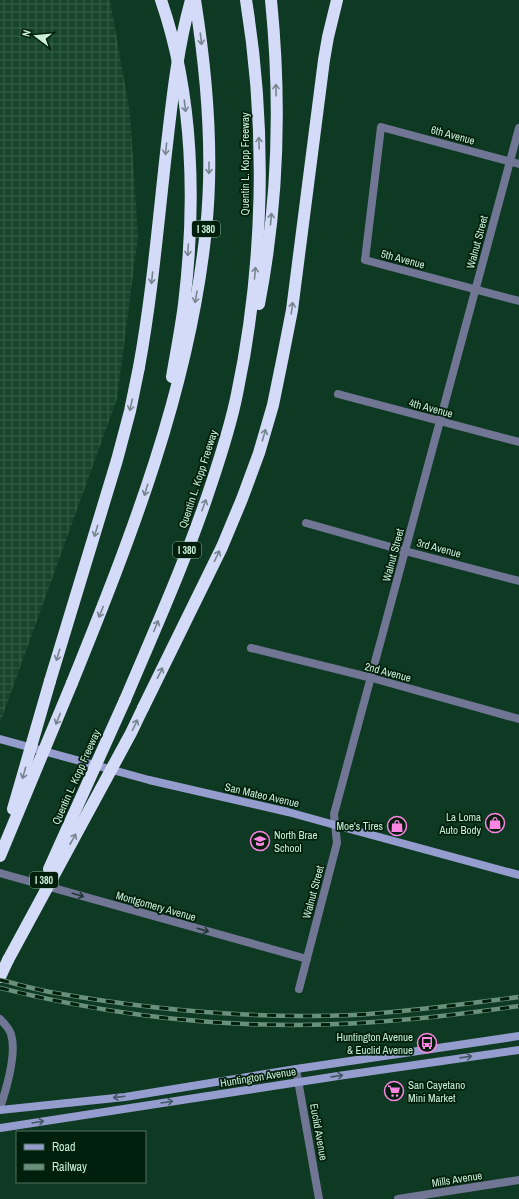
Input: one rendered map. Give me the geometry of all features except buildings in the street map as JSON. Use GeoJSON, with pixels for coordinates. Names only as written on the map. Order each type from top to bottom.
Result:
{"type":"FeatureCollection","features":[{"type":"Feature","properties":{"kind":"highway"},"geometry":{"type":"LineString","coordinates":[[158,452],[184,304],[189,234],[190,187],[189,146],[181,78],[174,45],[161,0]]}},
{"type":"Feature","properties":{"kind":"highway"},"geometry":{"type":"LineString","coordinates":[[0,844],[13,808],[116,466],[127,424],[139,367],[147,318],[174,79],[191,0]]}},
{"type":"Feature","properties":{"kind":"highway","name":"I 380"},"geometry":{"type":"LineString","coordinates":[[0,856],[72,683],[132,532],[158,452],[179,380],[201,270],[209,188],[208,125],[204,65],[195,0]]}},
{"type":"Feature","properties":{"kind":"highway"},"geometry":{"type":"LineString","coordinates":[[8,960],[131,733],[222,547],[259,453],[273,405],[292,310],[324,60],[337,0]]}},
{"type":"Feature","properties":{"kind":"highway","name":"Quentin L. Kopp Freeway"},"geometry":{"type":"LineString","coordinates":[[0,977],[125,700],[194,535],[211,485],[237,395],[253,290],[259,194],[257,102],[247,5]]}},
{"type":"Feature","properties":{"kind":"highway"},"geometry":{"type":"LineString","coordinates":[[237,395],[247,357],[264,277],[273,204],[276,101],[272,6]]}},
{"type":"Feature","properties":{"kind":"street","name":"6th Avenue"},"geometry":{"type":"LineString","coordinates":[[381,127],[519,164]]}},
{"type":"Feature","properties":{"kind":"street","name":"5th Avenue"},"geometry":{"type":"LineString","coordinates":[[381,127],[365,260],[519,301]]}},
{"type":"Feature","properties":{"kind":"street","name":"Walnut Street"},"geometry":{"type":"LineString","coordinates":[[299,989],[337,843],[334,814],[372,678],[519,128]]}},
{"type":"Feature","properties":{"kind":"street","name":"4th Avenue"},"geometry":{"type":"LineString","coordinates":[[338,394],[519,442]]}},
{"type":"Feature","properties":{"kind":"street","name":"3rd Avenue"},"geometry":{"type":"LineString","coordinates":[[306,523],[519,581]]}},
{"type":"Feature","properties":{"kind":"street","name":"2nd Avenue"},"geometry":{"type":"LineString","coordinates":[[251,648],[372,678],[519,720]]}},
{"type":"Feature","properties":{"kind":"street","name":"San Mateo Avenue"},"geometry":{"type":"LineString","coordinates":[[0,739],[149,780],[336,825],[519,875]]}},
{"type":"Feature","properties":{"kind":"street","name":"Montgomery Avenue"},"geometry":{"type":"LineString","coordinates":[[0,874],[307,959]]}},
{"type":"Feature","properties":{"kind":"street"},"geometry":{"type":"LineString","coordinates":[[0,1020],[6,1024],[11,1034],[13,1046],[12,1059],[0,1109]]}},
{"type":"Feature","properties":{"kind":"street","name":"Huntington Avenue"},"geometry":{"type":"LineString","coordinates":[[0,1109],[125,1097],[296,1069],[519,1036]]}},
{"type":"Feature","properties":{"kind":"street","name":"Huntington Avenue"},"geometry":{"type":"LineString","coordinates":[[0,1128],[519,1050]]}},
{"type":"Feature","properties":{"kind":"street","name":"Euclid Avenue"},"geometry":{"type":"LineString","coordinates":[[296,1069],[319,1199]]}},
{"type":"Feature","properties":{"kind":"street","name":"Mills Avenue"},"geometry":{"type":"LineString","coordinates":[[398,1199],[519,1180]]}},
{"type":"Feature","properties":{"kind":"shaded area"},"geometry":{"type":"Polygon","coordinates":[[[0,0],[110,0],[130,113],[138,236],[117,399],[0,723],[0,0]]]}},
{"type":"Feature","properties":{"kind":"railway"},"geometry":{"type":"LineString","coordinates":[[0,980],[50,992],[125,1004],[201,1012],[278,1016],[375,1014],[519,997]]}},
{"type":"Feature","properties":{"kind":"railway"},"geometry":{"type":"LineString","coordinates":[[0,988],[72,1004],[145,1016],[219,1023],[293,1025],[350,1024],[435,1017],[519,1006]]}},
{"type":"Feature","properties":{"kind":"place","name":"La Loma Auto Body"},"geometry":{"type":"Point","coordinates":[495,823]}},
{"type":"Feature","properties":{"kind":"place","name":"Moe's Tires"},"geometry":{"type":"Point","coordinates":[397,826]}},
{"type":"Feature","properties":{"kind":"place","name":"North Brae School"},"geometry":{"type":"Point","coordinates":[260,841]}},
{"type":"Feature","properties":{"kind":"place","name":"Huntington Avenue & Euclid Avenue"},"geometry":{"type":"Point","coordinates":[427,1043]}},
{"type":"Feature","properties":{"kind":"place","name":"San Cayetano Mini Market"},"geometry":{"type":"Point","coordinates":[394,1091]}}]}
